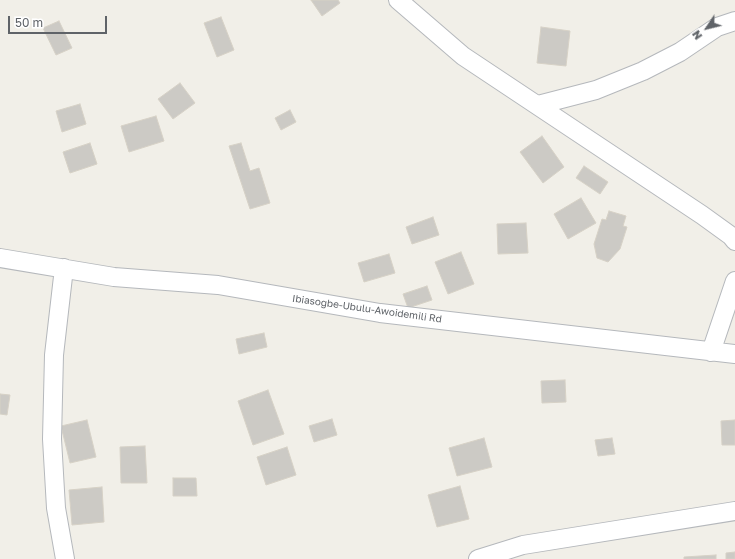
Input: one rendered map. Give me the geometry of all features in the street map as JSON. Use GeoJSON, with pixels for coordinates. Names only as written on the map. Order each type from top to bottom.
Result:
{"type":"FeatureCollection","features":[{"type":"Feature","properties":{"kind":"street"},"geometry":{"type":"LineString","coordinates":[[398,0],[463,56],[702,215],[731,236],[735,241]]}},
{"type":"Feature","properties":{"kind":"street"},"geometry":{"type":"LineString","coordinates":[[538,106],[596,90],[643,71],[680,52],[717,27],[735,21]]}},
{"type":"Feature","properties":{"kind":"street","name":"Ibiasogbe-Ubulu-Awoidemili Rd"},"geometry":{"type":"LineString","coordinates":[[0,258],[114,277],[218,285],[380,313],[735,354]]}},
{"type":"Feature","properties":{"kind":"street"},"geometry":{"type":"LineString","coordinates":[[64,268],[54,355],[52,439],[56,508],[65,559]]}},
{"type":"Feature","properties":{"kind":"street"},"geometry":{"type":"LineString","coordinates":[[711,352],[735,281]]}},
{"type":"Feature","properties":{"kind":"street"},"geometry":{"type":"LineString","coordinates":[[478,559],[523,545],[735,511]]}},
{"type":"Feature","properties":{"kind":"building"},"geometry":{"type":"Polygon","coordinates":[[[311,0],[338,0],[340,3],[322,16],[311,0]]]}},
{"type":"Feature","properties":{"kind":"building"},"geometry":{"type":"Polygon","coordinates":[[[221,17],[234,50],[217,57],[204,23],[221,17]]]}},
{"type":"Feature","properties":{"kind":"building"},"geometry":{"type":"Polygon","coordinates":[[[59,21],[72,48],[56,55],[43,28],[59,21]]]}},
{"type":"Feature","properties":{"kind":"building"},"geometry":{"type":"Polygon","coordinates":[[[541,27],[570,31],[566,66],[537,63],[541,27]]]}},
{"type":"Feature","properties":{"kind":"building"},"geometry":{"type":"Polygon","coordinates":[[[180,83],[195,103],[173,119],[158,99],[180,83]]]}},
{"type":"Feature","properties":{"kind":"building"},"geometry":{"type":"Polygon","coordinates":[[[80,104],[86,124],[62,132],[56,111],[80,104]]]}},
{"type":"Feature","properties":{"kind":"building"},"geometry":{"type":"Polygon","coordinates":[[[290,110],[296,122],[281,130],[275,118],[290,110]]]}},
{"type":"Feature","properties":{"kind":"building"},"geometry":{"type":"Polygon","coordinates":[[[156,116],[164,141],[129,152],[121,126],[156,116]]]}},
{"type":"Feature","properties":{"kind":"building"},"geometry":{"type":"Polygon","coordinates":[[[542,136],[564,167],[543,183],[520,152],[542,136]]]}},
{"type":"Feature","properties":{"kind":"building"},"geometry":{"type":"Polygon","coordinates":[[[90,143],[97,164],[70,173],[63,152],[90,143]]]}},
{"type":"Feature","properties":{"kind":"building"},"geometry":{"type":"Polygon","coordinates":[[[241,143],[250,171],[259,168],[270,203],[250,209],[229,146],[241,143]]]}},
{"type":"Feature","properties":{"kind":"building"},"geometry":{"type":"Polygon","coordinates":[[[584,166],[608,182],[600,194],[576,178],[584,166]]]}},
{"type":"Feature","properties":{"kind":"building"},"geometry":{"type":"Polygon","coordinates":[[[581,198],[596,223],[568,239],[554,214],[581,198]]]}},
{"type":"Feature","properties":{"kind":"building"},"geometry":{"type":"Polygon","coordinates":[[[609,211],[626,216],[623,226],[627,227],[620,249],[608,262],[597,258],[594,244],[602,219],[606,220],[609,211]]]}},
{"type":"Feature","properties":{"kind":"building"},"geometry":{"type":"Polygon","coordinates":[[[433,217],[439,235],[412,244],[406,227],[433,217]]]}},
{"type":"Feature","properties":{"kind":"building"},"geometry":{"type":"Polygon","coordinates":[[[526,223],[528,253],[498,254],[497,224],[526,223]]]}},
{"type":"Feature","properties":{"kind":"building"},"geometry":{"type":"Polygon","coordinates":[[[461,252],[474,284],[448,294],[435,262],[461,252]]]}},
{"type":"Feature","properties":{"kind":"building"},"geometry":{"type":"Polygon","coordinates":[[[389,254],[395,273],[364,282],[358,263],[389,254]]]}},
{"type":"Feature","properties":{"kind":"building"},"geometry":{"type":"Polygon","coordinates":[[[427,286],[432,300],[408,308],[403,294],[427,286]]]}},
{"type":"Feature","properties":{"kind":"building"},"geometry":{"type":"Polygon","coordinates":[[[264,333],[267,347],[239,354],[236,339],[264,333]]]}},
{"type":"Feature","properties":{"kind":"building"},"geometry":{"type":"Polygon","coordinates":[[[565,380],[566,402],[542,403],[541,381],[565,380]]]}},
{"type":"Feature","properties":{"kind":"building"},"geometry":{"type":"Polygon","coordinates":[[[268,390],[284,434],[253,445],[238,401],[268,390]]]}},
{"type":"Feature","properties":{"kind":"building"},"geometry":{"type":"Polygon","coordinates":[[[0,394],[10,395],[7,415],[0,414],[0,394]]]}},
{"type":"Feature","properties":{"kind":"building"},"geometry":{"type":"Polygon","coordinates":[[[332,419],[337,435],[314,442],[309,426],[332,419]]]}},
{"type":"Feature","properties":{"kind":"building"},"geometry":{"type":"Polygon","coordinates":[[[87,420],[96,457],[70,463],[61,426],[87,420]]]}},
{"type":"Feature","properties":{"kind":"building"},"geometry":{"type":"Polygon","coordinates":[[[735,420],[735,445],[722,445],[721,421],[735,420]]]}},
{"type":"Feature","properties":{"kind":"building"},"geometry":{"type":"Polygon","coordinates":[[[484,438],[492,467],[457,476],[449,448],[484,438]]]}},
{"type":"Feature","properties":{"kind":"building"},"geometry":{"type":"Polygon","coordinates":[[[612,438],[615,454],[598,456],[595,440],[612,438]]]}},
{"type":"Feature","properties":{"kind":"building"},"geometry":{"type":"Polygon","coordinates":[[[145,446],[147,483],[121,483],[120,447],[145,446]]]}},
{"type":"Feature","properties":{"kind":"building"},"geometry":{"type":"Polygon","coordinates":[[[287,447],[296,475],[266,485],[257,457],[287,447]]]}},
{"type":"Feature","properties":{"kind":"building"},"geometry":{"type":"Polygon","coordinates":[[[173,478],[196,478],[197,496],[173,496],[173,478]]]}},
{"type":"Feature","properties":{"kind":"building"},"geometry":{"type":"Polygon","coordinates":[[[460,486],[469,519],[437,527],[428,495],[460,486]]]}},
{"type":"Feature","properties":{"kind":"building"},"geometry":{"type":"Polygon","coordinates":[[[102,487],[104,522],[72,525],[69,490],[102,487]]]}},
{"type":"Feature","properties":{"kind":"building"},"geometry":{"type":"Polygon","coordinates":[[[735,552],[735,559],[726,559],[726,553],[735,552]]]}},
{"type":"Feature","properties":{"kind":"building"},"geometry":{"type":"Polygon","coordinates":[[[716,555],[716,559],[684,559],[684,557],[716,555]]]}}]}
